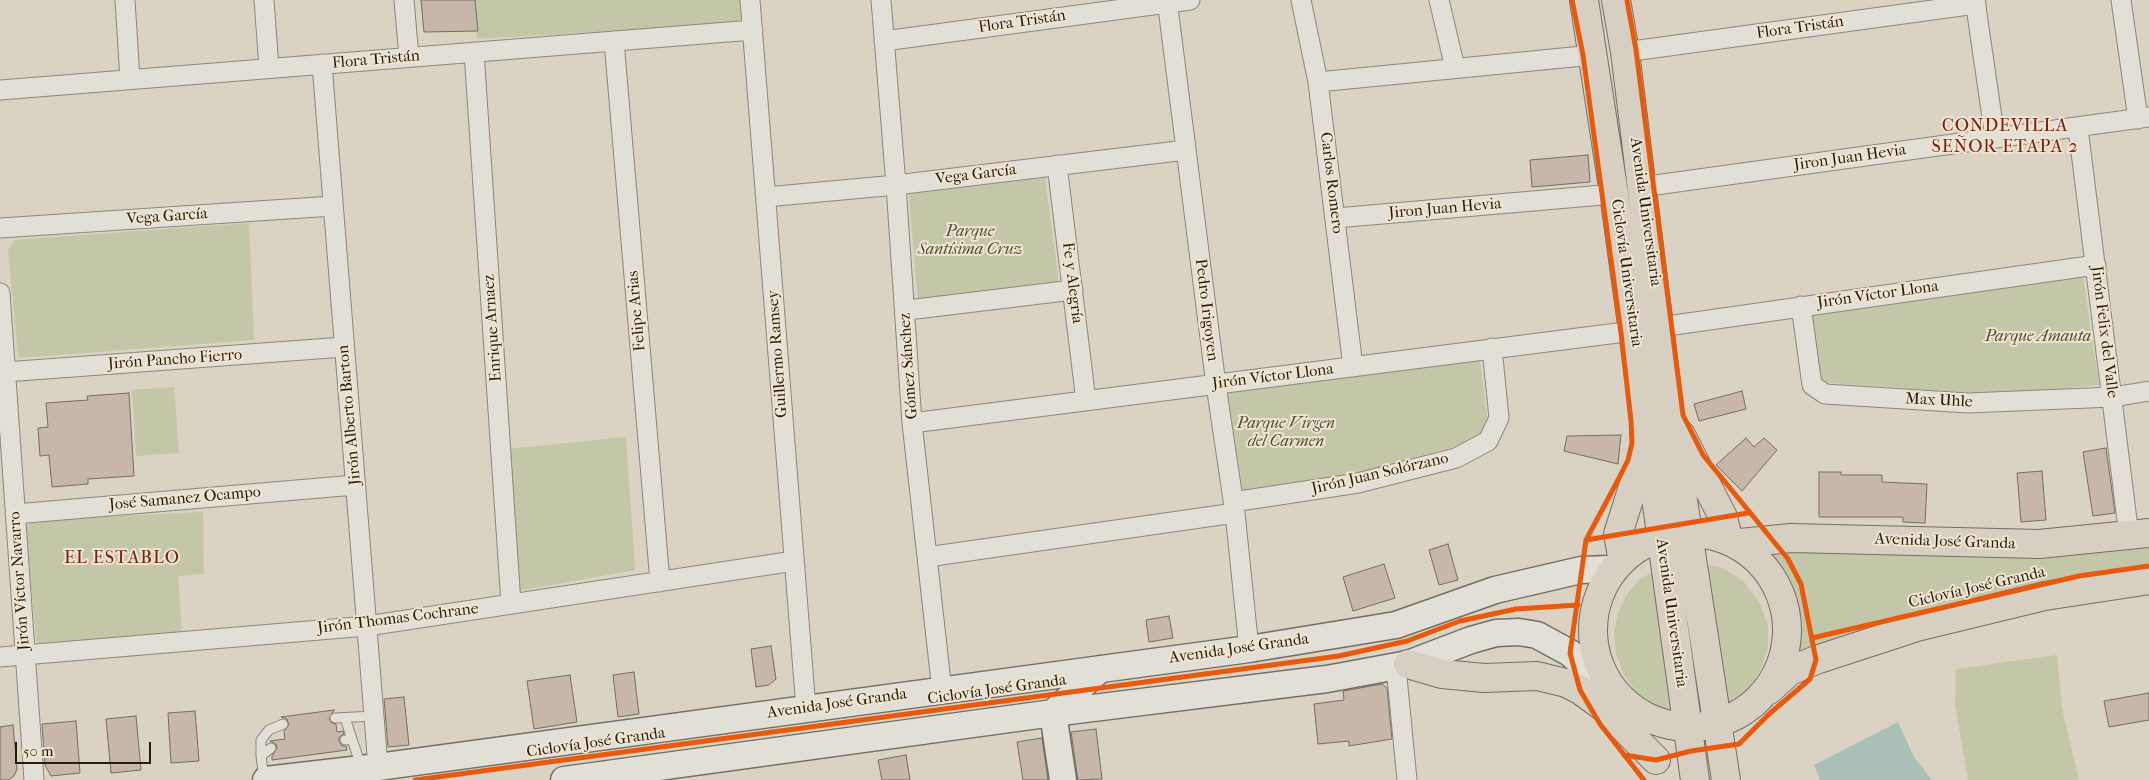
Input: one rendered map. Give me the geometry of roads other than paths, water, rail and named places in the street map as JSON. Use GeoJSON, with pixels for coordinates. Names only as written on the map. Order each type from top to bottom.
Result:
{"type":"FeatureCollection","features":[{"type":"Feature","properties":{"kind":"main road","name":"Avenida Universitaria"},"geometry":{"type":"LineString","coordinates":[[1584,0],[1614,194],[1695,780]]}},
{"type":"Feature","properties":{"kind":"main road","name":"Avenida Universitaria"},"geometry":{"type":"LineString","coordinates":[[1616,0],[1625,52],[1670,416],[1726,780]]}},
{"type":"Feature","properties":{"kind":"main road"},"geometry":{"type":"LineString","coordinates":[[1670,416],[1720,510],[1734,541]]}},
{"type":"Feature","properties":{"kind":"main road"},"geometry":{"type":"LineString","coordinates":[[1647,440],[1618,534],[1616,563],[1597,608],[1596,651],[1602,672],[1621,700],[1661,770]]}},
{"type":"Feature","properties":{"kind":"main road"},"geometry":{"type":"LineString","coordinates":[[1616,563],[1642,544],[1661,537],[1687,531],[1707,532],[1734,541],[1751,553],[1768,576],[1783,610],[1785,630],[1784,652],[1777,673],[1758,700],[1742,730],[1735,780]]}},
{"type":"Feature","properties":{"kind":"main road","name":"Avenida José Granda"},"geometry":{"type":"LineString","coordinates":[[1734,541],[1791,538],[2039,544],[2139,534]]}},
{"type":"Feature","properties":{"kind":"main road","name":"Avenida José Granda"},"geometry":{"type":"LineString","coordinates":[[269,775],[370,768],[1249,649],[1396,625],[1495,590],[1616,563]]}},
{"type":"Feature","properties":{"kind":"main road"},"geometry":{"type":"LineString","coordinates":[[564,780],[1053,713],[1328,679],[1402,666],[1496,632],[1518,632],[1537,635],[1570,654],[1621,700],[1647,720],[1688,730],[1718,726],[1732,720],[1790,672],[1816,660],[1918,628],[2045,596],[2149,580]]}},
{"type":"Feature","properties":{"kind":"main road"},"geometry":{"type":"LineString","coordinates":[[1402,666],[1442,674],[1484,678],[1537,676],[1566,683],[1580,690],[1602,706],[1661,770]]}},
{"type":"Feature","properties":{"kind":"main road"},"geometry":{"type":"LineString","coordinates":[[1053,713],[1100,669]]}},
{"type":"Feature","properties":{"kind":"main road"},"geometry":{"type":"LineString","coordinates":[[1053,713],[1063,780]]}},
{"type":"Feature","properties":{"kind":"street"},"geometry":{"type":"LineString","coordinates":[[125,0],[130,79]]}},
{"type":"Feature","properties":{"kind":"street"},"geometry":{"type":"LineString","coordinates":[[264,0],[269,68]]}},
{"type":"Feature","properties":{"kind":"street"},"geometry":{"type":"LineString","coordinates":[[404,0],[409,57]]}},
{"type":"Feature","properties":{"kind":"street","name":"Guillermo Ramsey"},"geometry":{"type":"LineString","coordinates":[[750,0],[806,709]]}},
{"type":"Feature","properties":{"kind":"street","name":"Flora Tristán"},"geometry":{"type":"LineString","coordinates":[[884,41],[1167,1],[1190,0]]}},
{"type":"Feature","properties":{"kind":"street","name":"Carlos Romero"},"geometry":{"type":"LineString","coordinates":[[1301,0],[1318,82],[1336,218],[1352,367]]}},
{"type":"Feature","properties":{"kind":"street"},"geometry":{"type":"LineString","coordinates":[[1439,0],[1455,68]]}},
{"type":"Feature","properties":{"kind":"street"},"geometry":{"type":"LineString","coordinates":[[2121,0],[2144,118]]}},
{"type":"Feature","properties":{"kind":"street","name":"Pedro Irigoyen"},"geometry":{"type":"LineString","coordinates":[[1167,1],[1216,385],[1234,508],[1249,649]]}},
{"type":"Feature","properties":{"kind":"street"},"geometry":{"type":"LineString","coordinates":[[1976,2],[1995,138]]}},
{"type":"Feature","properties":{"kind":"street","name":"Flora Tristán"},"geometry":{"type":"LineString","coordinates":[[1625,52],[1976,2]]}},
{"type":"Feature","properties":{"kind":"street","name":"Gómez Sánchez"},"geometry":{"type":"LineString","coordinates":[[881,9],[896,186],[912,423],[942,691]]}},
{"type":"Feature","properties":{"kind":"street","name":"Flora Tristán"},"geometry":{"type":"LineString","coordinates":[[0,90],[753,30]]}},
{"type":"Feature","properties":{"kind":"street","name":"Felipe Arias"},"geometry":{"type":"LineString","coordinates":[[614,41],[660,582]]}},
{"type":"Feature","properties":{"kind":"street","name":"Enrique Arnaez"},"geometry":{"type":"LineString","coordinates":[[474,52],[511,604]]}},
{"type":"Feature","properties":{"kind":"street"},"geometry":{"type":"LineString","coordinates":[[1318,82],[1593,55]]}},
{"type":"Feature","properties":{"kind":"street","name":"Jirón Alberto Barton"},"geometry":{"type":"LineString","coordinates":[[322,64],[374,716],[370,768]]}},
{"type":"Feature","properties":{"kind":"street","name":"Jiron Juan Hevia"},"geometry":{"type":"LineString","coordinates":[[1641,188],[2144,118]]}},
{"type":"Feature","properties":{"kind":"street","name":"Jirón Felix del Valle"},"geometry":{"type":"LineString","coordinates":[[2078,128],[2112,397],[2139,534]]}},
{"type":"Feature","properties":{"kind":"street","name":"Vega García"},"geometry":{"type":"LineString","coordinates":[[766,197],[896,186],[1186,150]]}},
{"type":"Feature","properties":{"kind":"street","name":"Fe y Alegría"},"geometry":{"type":"LineString","coordinates":[[1057,165],[1086,401]]}},
{"type":"Feature","properties":{"kind":"street","name":"Jiron Juan Hevia"},"geometry":{"type":"LineString","coordinates":[[1336,218],[1614,194]]}},
{"type":"Feature","properties":{"kind":"street","name":"Vega García"},"geometry":{"type":"LineString","coordinates":[[0,228],[333,206]]}},
{"type":"Feature","properties":{"kind":"street","name":"Jirón Víctor Llona"},"geometry":{"type":"LineString","coordinates":[[1660,327],[2096,265]]}},
{"type":"Feature","properties":{"kind":"street"},"geometry":{"type":"LineString","coordinates":[[916,309],[1073,290]]}},
{"type":"Feature","properties":{"kind":"street","name":"Jirón Víctor Navarro"},"geometry":{"type":"LineString","coordinates":[[0,293],[34,780]]}},
{"type":"Feature","properties":{"kind":"street","name":"Max Uhle"},"geometry":{"type":"LineString","coordinates":[[1801,306],[1812,385],[1825,394],[1968,403],[2112,397],[2149,391]]}},
{"type":"Feature","properties":{"kind":"street","name":"Jirón Víctor Llona"},"geometry":{"type":"LineString","coordinates":[[912,423],[1633,331]]}},
{"type":"Feature","properties":{"kind":"street","name":"Jirón Pancho Fierro"},"geometry":{"type":"LineString","coordinates":[[5,372],[344,347]]}},
{"type":"Feature","properties":{"kind":"street","name":"Jirón Juan Solórzano"},"geometry":{"type":"LineString","coordinates":[[927,557],[1234,508],[1358,483],[1456,458],[1488,441],[1499,418],[1492,348]]}},
{"type":"Feature","properties":{"kind":"street","name":"José Samanez Ocampo"},"geometry":{"type":"LineString","coordinates":[[15,514],[355,485]]}},
{"type":"Feature","properties":{"kind":"street","name":"Jirón Thomas Cochrane"},"geometry":{"type":"LineString","coordinates":[[0,657],[366,626],[794,561]]}},
{"type":"Feature","properties":{"kind":"street"},"geometry":{"type":"LineString","coordinates":[[1402,666],[1407,780]]}},
{"type":"Feature","properties":{"kind":"lane"},"geometry":{"type":"LineString","coordinates":[[370,768],[349,739],[340,718],[374,716]]}},
{"type":"Feature","properties":{"kind":"lane"},"geometry":{"type":"LineString","coordinates":[[269,775],[261,740],[269,730],[283,724]]}},
{"type":"Feature","properties":{"kind":"lane"},"geometry":{"type":"LineString","coordinates":[[269,775],[271,748]]}},
{"type":"Feature","properties":{"kind":"district","name":"CONDEVILLA SEÑOR ETAPA 2"},"geometry":{"type":"Point","coordinates":[2005,137]}},
{"type":"Feature","properties":{"kind":"district","name":"EL ESTABLO"},"geometry":{"type":"Point","coordinates":[122,559]}},
{"type":"Feature","properties":{"kind":"park label","name":"Parque Santísima Cruz"},"geometry":{"type":"Point","coordinates":[970,241]}},
{"type":"Feature","properties":{"kind":"park label","name":"Parque Amauta"},"geometry":{"type":"Point","coordinates":[2038,337]}},
{"type":"Feature","properties":{"kind":"park label","name":"Parque Virgen del Carmen"},"geometry":{"type":"Point","coordinates":[1286,433]}}]}
